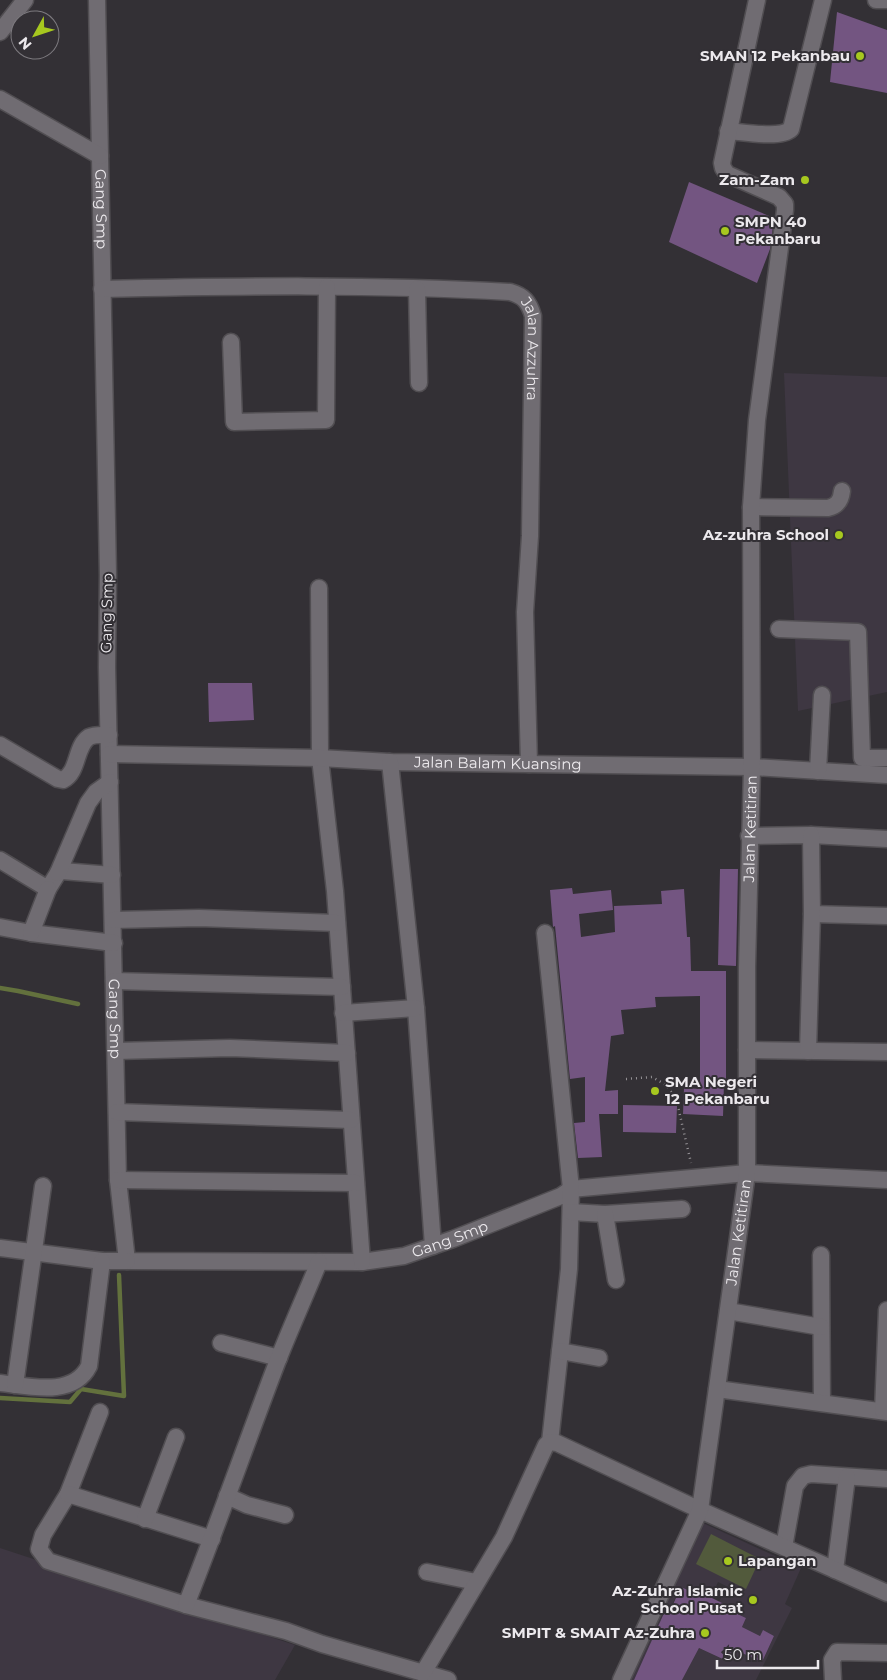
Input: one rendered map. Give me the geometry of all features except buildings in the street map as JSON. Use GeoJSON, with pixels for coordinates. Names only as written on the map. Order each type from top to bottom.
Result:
{"type":"FeatureCollection","features":[{"type":"Feature","properties":{"kind":"street"},"geometry":{"type":"LineString","coordinates":[[0,32],[25,0]]}},
{"type":"Feature","properties":{"kind":"street","name":"Gang Smp"},"geometry":{"type":"LineString","coordinates":[[97,0],[108,575],[107,667],[118,1180],[126,1261],[362,1262],[404,1256],[433,1246],[561,1196],[571,1189],[746,1173],[887,1180]]}},
{"type":"Feature","properties":{"kind":"street"},"geometry":{"type":"LineString","coordinates":[[757,0],[728,131],[779,134],[788,132],[791,129],[823,0]]}},
{"type":"Feature","properties":{"kind":"street"},"geometry":{"type":"LineString","coordinates":[[876,0],[887,0]]}},
{"type":"Feature","properties":{"kind":"street"},"geometry":{"type":"LineString","coordinates":[[0,99],[100,156]]}},
{"type":"Feature","properties":{"kind":"street","name":"Jalan Ketitiran"},"geometry":{"type":"LineString","coordinates":[[621,1680],[700,1510],[746,1173],[747,967],[752,767],[751,507],[757,420],[785,217],[785,204],[775,194],[731,177],[724,172],[722,163],[728,131]]}},
{"type":"Feature","properties":{"kind":"street","name":"Jalan Azzuhra"},"geometry":{"type":"LineString","coordinates":[[102,289],[256,286],[417,289],[510,292],[518,294],[528,302],[533,316],[530,536],[524,612],[529,764]]}},
{"type":"Feature","properties":{"kind":"street"},"geometry":{"type":"LineString","coordinates":[[231,342],[234,422],[326,420],[327,287]]}},
{"type":"Feature","properties":{"kind":"street"},"geometry":{"type":"LineString","coordinates":[[417,289],[419,383]]}},
{"type":"Feature","properties":{"kind":"street"},"geometry":{"type":"LineString","coordinates":[[751,507],[828,508],[838,503],[842,491]]}},
{"type":"Feature","properties":{"kind":"street"},"geometry":{"type":"LineString","coordinates":[[319,588],[320,758],[335,891],[362,1262]]}},
{"type":"Feature","properties":{"kind":"street"},"geometry":{"type":"LineString","coordinates":[[779,629],[858,632],[862,758],[887,758]]}},
{"type":"Feature","properties":{"kind":"street"},"geometry":{"type":"LineString","coordinates":[[818,771],[822,695]]}},
{"type":"Feature","properties":{"kind":"street"},"geometry":{"type":"LineString","coordinates":[[0,745],[58,779],[63,780],[71,775],[84,743],[90,737],[99,735],[109,736]]}},
{"type":"Feature","properties":{"kind":"street","name":"Jalan Balam Kuansing"},"geometry":{"type":"LineString","coordinates":[[109,754],[320,758],[390,762],[752,767],[887,775]]}},
{"type":"Feature","properties":{"kind":"street"},"geometry":{"type":"LineString","coordinates":[[390,762],[416,1008],[433,1246]]}},
{"type":"Feature","properties":{"kind":"street"},"geometry":{"type":"LineString","coordinates":[[31,933],[48,889],[58,873],[88,804],[96,792],[110,782]]}},
{"type":"Feature","properties":{"kind":"street"},"geometry":{"type":"LineString","coordinates":[[808,1051],[812,914],[811,835]]}},
{"type":"Feature","properties":{"kind":"street"},"geometry":{"type":"LineString","coordinates":[[749,836],[811,835],[887,839]]}},
{"type":"Feature","properties":{"kind":"street"},"geometry":{"type":"LineString","coordinates":[[0,860],[48,889]]}},
{"type":"Feature","properties":{"kind":"street"},"geometry":{"type":"LineString","coordinates":[[58,873],[65,870],[112,875]]}},
{"type":"Feature","properties":{"kind":"street"},"geometry":{"type":"LineString","coordinates":[[812,914],[887,916]]}},
{"type":"Feature","properties":{"kind":"street"},"geometry":{"type":"LineString","coordinates":[[113,920],[199,918],[337,923]]}},
{"type":"Feature","properties":{"kind":"street"},"geometry":{"type":"LineString","coordinates":[[0,927],[31,933],[114,943]]}},
{"type":"Feature","properties":{"kind":"street"},"geometry":{"type":"LineString","coordinates":[[423,1673],[504,1537],[546,1445],[550,1442],[569,1270],[571,1189],[545,933]]}},
{"type":"Feature","properties":{"kind":"street"},"geometry":{"type":"LineString","coordinates":[[114,980],[342,987]]}},
{"type":"Feature","properties":{"kind":"street"},"geometry":{"type":"LineString","coordinates":[[343,1013],[416,1008]]}},
{"type":"Feature","properties":{"kind":"street"},"geometry":{"type":"LineString","coordinates":[[116,1050],[230,1048],[347,1053]]}},
{"type":"Feature","properties":{"kind":"street"},"geometry":{"type":"LineString","coordinates":[[748,1050],[887,1052]]}},
{"type":"Feature","properties":{"kind":"street"},"geometry":{"type":"LineString","coordinates":[[117,1112],[351,1120]]}},
{"type":"Feature","properties":{"kind":"street"},"geometry":{"type":"LineString","coordinates":[[118,1180],[356,1183]]}},
{"type":"Feature","properties":{"kind":"street"},"geometry":{"type":"LineString","coordinates":[[43,1186],[33,1252],[8,1384],[54,1388],[69,1384],[85,1373],[89,1366],[102,1261]]}},
{"type":"Feature","properties":{"kind":"street"},"geometry":{"type":"LineString","coordinates":[[571,1212],[605,1214],[682,1209]]}},
{"type":"Feature","properties":{"kind":"street"},"geometry":{"type":"LineString","coordinates":[[605,1214],[616,1280]]}},
{"type":"Feature","properties":{"kind":"street"},"geometry":{"type":"LineString","coordinates":[[0,1248],[102,1261],[126,1261]]}},
{"type":"Feature","properties":{"kind":"street"},"geometry":{"type":"LineString","coordinates":[[821,1256],[822,1403]]}},
{"type":"Feature","properties":{"kind":"street"},"geometry":{"type":"LineString","coordinates":[[186,1606],[279,1358],[320,1262]]}},
{"type":"Feature","properties":{"kind":"street"},"geometry":{"type":"LineString","coordinates":[[728,1310],[821,1327]]}},
{"type":"Feature","properties":{"kind":"street"},"geometry":{"type":"LineString","coordinates":[[718,1389],[885,1412],[887,1310]]}},
{"type":"Feature","properties":{"kind":"street"},"geometry":{"type":"LineString","coordinates":[[221,1344],[279,1358]]}},
{"type":"Feature","properties":{"kind":"street"},"geometry":{"type":"LineString","coordinates":[[560,1351],[599,1358]]}},
{"type":"Feature","properties":{"kind":"street"},"geometry":{"type":"LineString","coordinates":[[100,1412],[68,1494],[43,1535],[39,1549],[48,1561],[186,1606],[286,1631],[322,1644],[448,1680]]}},
{"type":"Feature","properties":{"kind":"street"},"geometry":{"type":"LineString","coordinates":[[145,1519],[176,1437]]}},
{"type":"Feature","properties":{"kind":"street"},"geometry":{"type":"LineString","coordinates":[[550,1442],[557,1443],[700,1510],[887,1593]]}},
{"type":"Feature","properties":{"kind":"street"},"geometry":{"type":"LineString","coordinates":[[784,1547],[795,1486],[800,1478],[810,1474],[887,1479]]}},
{"type":"Feature","properties":{"kind":"street"},"geometry":{"type":"LineString","coordinates":[[835,1570],[846,1476]]}},
{"type":"Feature","properties":{"kind":"street"},"geometry":{"type":"LineString","coordinates":[[68,1494],[212,1539]]}},
{"type":"Feature","properties":{"kind":"street"},"geometry":{"type":"LineString","coordinates":[[227,1496],[247,1505],[285,1515]]}},
{"type":"Feature","properties":{"kind":"street"},"geometry":{"type":"LineString","coordinates":[[427,1572],[476,1582]]}},
{"type":"Feature","properties":{"kind":"street"},"geometry":{"type":"LineString","coordinates":[[833,1680],[832,1660],[837,1652],[887,1653]]}},
{"type":"Feature","properties":{"kind":"path"},"geometry":{"type":"LineString","coordinates":[[626,1079],[652,1077],[666,1085],[676,1098],[694,1179]]}},
{"type":"Feature","properties":{"kind":"shaded area","name":"Az-zuhra School"},"geometry":{"type":"Polygon","coordinates":[[[784,373],[887,377],[887,692],[798,711],[784,373]]]}},
{"type":"Feature","properties":{"kind":"shaded area","name":"Az-Zuhra Islamic School Pusat"},"geometry":{"type":"Polygon","coordinates":[[[703,1523],[801,1568],[785,1604],[792,1608],[756,1680],[682,1680],[699,1648],[727,1661],[733,1649],[762,1662],[774,1636],[763,1631],[760,1636],[742,1627],[746,1618],[731,1611],[719,1602],[726,1586],[718,1582],[711,1597],[698,1592],[697,1594],[681,1587],[634,1680],[630,1680],[703,1523]]]}},
{"type":"Feature","properties":{"kind":"shaded area"},"geometry":{"type":"Polygon","coordinates":[[[0,1548],[295,1645],[275,1680],[0,1680],[0,1548]]]}},
{"type":"Feature","properties":{"kind":"green space","name":"Lapangan"},"geometry":{"type":"Polygon","coordinates":[[[711,1534],[760,1559],[746,1589],[696,1564],[711,1534]]]}},
{"type":"Feature","properties":{"kind":"waterway"},"geometry":{"type":"LineString","coordinates":[[0,988],[78,1004]]}},
{"type":"Feature","properties":{"kind":"waterway"},"geometry":{"type":"LineString","coordinates":[[0,1398],[70,1402],[81,1389],[124,1396],[119,1275]]}},
{"type":"Feature","properties":{"kind":"place","name":"SMAN 12 Pekanbau"},"geometry":{"type":"Point","coordinates":[860,56]}},
{"type":"Feature","properties":{"kind":"place","name":"Zam-Zam"},"geometry":{"type":"Point","coordinates":[805,180]}},
{"type":"Feature","properties":{"kind":"place","name":"SMPN 40 Pekanbaru"},"geometry":{"type":"Point","coordinates":[725,231]}},
{"type":"Feature","properties":{"kind":"place","name":"Az-zuhra School"},"geometry":{"type":"Point","coordinates":[839,535]}},
{"type":"Feature","properties":{"kind":"place","name":"SMA Negeri 12 Pekanbaru"},"geometry":{"type":"Point","coordinates":[655,1091]}},
{"type":"Feature","properties":{"kind":"place","name":"Lapangan"},"geometry":{"type":"Point","coordinates":[728,1561]}},
{"type":"Feature","properties":{"kind":"place","name":"Az-Zuhra Islamic School Pusat"},"geometry":{"type":"Point","coordinates":[753,1600]}},
{"type":"Feature","properties":{"kind":"place","name":"SMPIT & SMAIT Az-Zuhra"},"geometry":{"type":"Point","coordinates":[705,1633]}}]}
